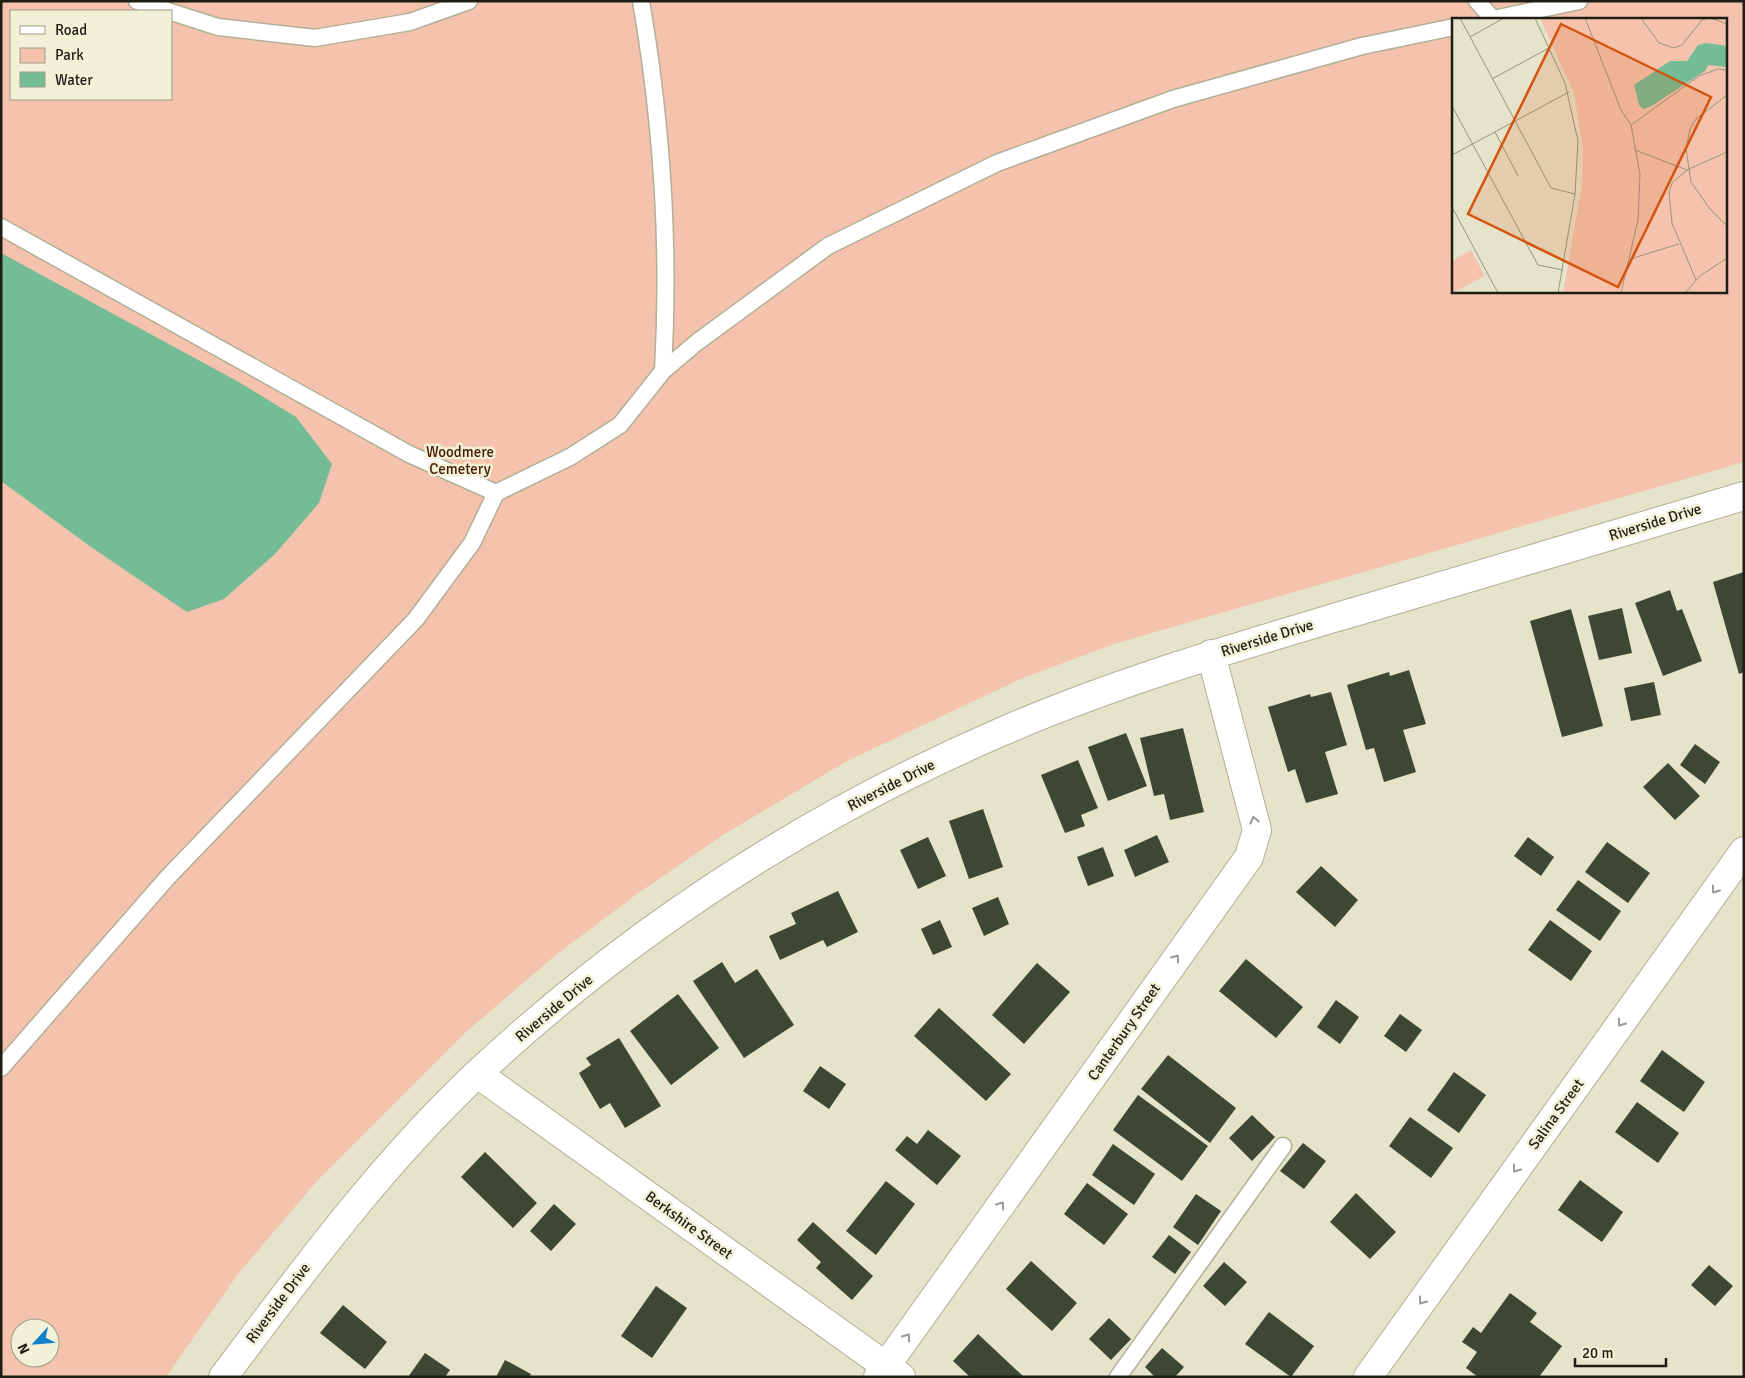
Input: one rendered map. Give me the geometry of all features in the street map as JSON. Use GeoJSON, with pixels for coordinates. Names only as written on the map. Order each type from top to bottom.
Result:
{"type":"FeatureCollection","features":[{"type":"Feature","properties":{"kind":"street","name":"Riverside Drive"},"geometry":{"type":"LineString","coordinates":[[223,1377],[358,1201],[422,1130],[478,1074],[562,999],[637,940],[717,884],[805,830],[896,781],[1000,732],[1099,692],[1212,654],[1744,496]]}},
{"type":"Feature","properties":{"kind":"street","name":"Canterbury Street"},"geometry":{"type":"LineString","coordinates":[[888,1373],[1248,857],[1257,830],[1212,654]]}},
{"type":"Feature","properties":{"kind":"street","name":"Salina Street"},"geometry":{"type":"LineString","coordinates":[[1368,1377],[1744,851]]}},
{"type":"Feature","properties":{"kind":"street","name":"Berkshire Street"},"geometry":{"type":"LineString","coordinates":[[478,1074],[888,1373]]}},
{"type":"Feature","properties":{"kind":"lane"},"geometry":{"type":"LineString","coordinates":[[137,1],[164,10]]}},
{"type":"Feature","properties":{"kind":"lane"},"geometry":{"type":"LineString","coordinates":[[172,13],[218,27],[314,38],[410,22],[469,1]]}},
{"type":"Feature","properties":{"kind":"lane"},"geometry":{"type":"LineString","coordinates":[[641,1],[659,122],[665,243],[666,325],[663,371]]}},
{"type":"Feature","properties":{"kind":"lane"},"geometry":{"type":"LineString","coordinates":[[1477,1],[1492,18]]}},
{"type":"Feature","properties":{"kind":"lane"},"geometry":{"type":"LineString","coordinates":[[1498,18],[1579,1]]}},
{"type":"Feature","properties":{"kind":"lane"},"geometry":{"type":"LineString","coordinates":[[1,1068],[168,877],[416,618],[472,543],[496,493],[570,458],[620,425],[663,371],[696,343],[828,246],[997,163],[1173,99],[1362,46],[1452,27]]}},
{"type":"Feature","properties":{"kind":"lane"},"geometry":{"type":"LineString","coordinates":[[1,228],[409,454],[496,493]]}},
{"type":"Feature","properties":{"kind":"lane"},"geometry":{"type":"LineString","coordinates":[[1118,1377],[1283,1146]]}},
{"type":"Feature","properties":{"kind":"green space","name":"Woodmere Cemetery"},"geometry":{"type":"Polygon","coordinates":[[[1,1],[1744,1],[1744,462],[1114,644],[1023,678],[847,761],[723,835],[637,894],[557,954],[466,1032],[316,1182],[238,1274],[166,1377],[1,1377],[1,1]]]}},
{"type":"Feature","properties":{"kind":"water"},"geometry":{"type":"Polygon","coordinates":[[[1,253],[237,381],[296,417],[332,464],[319,503],[275,554],[224,599],[187,612],[91,547],[1,481],[1,253]]]}},
{"type":"Feature","properties":{"kind":"building"},"geometry":{"type":"Polygon","coordinates":[[[1744,572],[1744,672],[1739,674],[1713,582],[1744,572]]]}},
{"type":"Feature","properties":{"kind":"building"},"geometry":{"type":"Polygon","coordinates":[[[1670,590],[1677,611],[1682,609],[1702,661],[1663,676],[1635,603],[1670,590]]]}},
{"type":"Feature","properties":{"kind":"building"},"geometry":{"type":"Polygon","coordinates":[[[1622,608],[1632,653],[1599,660],[1588,616],[1622,608]]]}},
{"type":"Feature","properties":{"kind":"building"},"geometry":{"type":"Polygon","coordinates":[[[1571,609],[1603,726],[1562,737],[1530,621],[1571,609]]]}},
{"type":"Feature","properties":{"kind":"building"},"geometry":{"type":"Polygon","coordinates":[[[1409,670],[1426,724],[1403,730],[1416,772],[1384,782],[1374,748],[1366,750],[1347,685],[1389,672],[1390,676],[1409,670]]]}},
{"type":"Feature","properties":{"kind":"building"},"geometry":{"type":"Polygon","coordinates":[[[1654,682],[1661,715],[1631,721],[1624,688],[1654,682]]]}},
{"type":"Feature","properties":{"kind":"building"},"geometry":{"type":"Polygon","coordinates":[[[1331,692],[1347,745],[1325,752],[1338,794],[1306,803],[1295,769],[1288,772],[1268,707],[1310,694],[1311,697],[1331,692]]]}},
{"type":"Feature","properties":{"kind":"building"},"geometry":{"type":"Polygon","coordinates":[[[1183,728],[1204,812],[1170,820],[1164,794],[1154,796],[1140,738],[1183,728]]]}},
{"type":"Feature","properties":{"kind":"building"},"geometry":{"type":"Polygon","coordinates":[[[1126,733],[1147,786],[1108,801],[1088,747],[1126,733]]]}},
{"type":"Feature","properties":{"kind":"building"},"geometry":{"type":"Polygon","coordinates":[[[1695,744],[1720,762],[1705,784],[1680,765],[1695,744]]]}},
{"type":"Feature","properties":{"kind":"building"},"geometry":{"type":"Polygon","coordinates":[[[1078,760],[1098,808],[1081,815],[1085,826],[1065,833],[1041,775],[1078,760]]]}},
{"type":"Feature","properties":{"kind":"building"},"geometry":{"type":"Polygon","coordinates":[[[1668,763],[1700,796],[1675,820],[1643,787],[1668,763]]]}},
{"type":"Feature","properties":{"kind":"building"},"geometry":{"type":"Polygon","coordinates":[[[983,809],[1003,867],[969,879],[949,821],[983,809]]]}},
{"type":"Feature","properties":{"kind":"building"},"geometry":{"type":"Polygon","coordinates":[[[1157,835],[1169,862],[1135,877],[1124,850],[1157,835]]]}},
{"type":"Feature","properties":{"kind":"building"},"geometry":{"type":"Polygon","coordinates":[[[928,837],[946,876],[918,889],[900,850],[928,837]]]}},
{"type":"Feature","properties":{"kind":"building"},"geometry":{"type":"Polygon","coordinates":[[[1528,837],[1554,857],[1541,876],[1514,856],[1528,837]]]}},
{"type":"Feature","properties":{"kind":"building"},"geometry":{"type":"Polygon","coordinates":[[[1607,842],[1650,873],[1628,903],[1585,872],[1607,842]]]}},
{"type":"Feature","properties":{"kind":"building"},"geometry":{"type":"Polygon","coordinates":[[[1103,847],[1114,876],[1088,886],[1077,857],[1103,847]]]}},
{"type":"Feature","properties":{"kind":"building"},"geometry":{"type":"Polygon","coordinates":[[[1321,866],[1358,900],[1335,927],[1296,892],[1321,866]]]}},
{"type":"Feature","properties":{"kind":"building"},"geometry":{"type":"Polygon","coordinates":[[[1578,880],[1621,911],[1600,941],[1556,910],[1578,880]]]}},
{"type":"Feature","properties":{"kind":"building"},"geometry":{"type":"Polygon","coordinates":[[[838,891],[858,932],[827,947],[823,940],[780,960],[769,936],[796,924],[791,913],[838,891]]]}},
{"type":"Feature","properties":{"kind":"building"},"geometry":{"type":"Polygon","coordinates":[[[998,897],[1009,924],[984,936],[972,908],[998,897]]]}},
{"type":"Feature","properties":{"kind":"building"},"geometry":{"type":"Polygon","coordinates":[[[940,920],[952,947],[933,955],[921,929],[940,920]]]}},
{"type":"Feature","properties":{"kind":"building"},"geometry":{"type":"Polygon","coordinates":[[[1550,920],[1592,951],[1571,981],[1528,950],[1550,920]]]}},
{"type":"Feature","properties":{"kind":"building"},"geometry":{"type":"Polygon","coordinates":[[[1246,959],[1303,1007],[1276,1038],[1219,991],[1246,959]]]}},
{"type":"Feature","properties":{"kind":"building"},"geometry":{"type":"Polygon","coordinates":[[[722,962],[735,983],[757,969],[794,1025],[744,1058],[693,981],[722,962]]]}},
{"type":"Feature","properties":{"kind":"building"},"geometry":{"type":"Polygon","coordinates":[[[1037,963],[1070,992],[1024,1044],[992,1015],[1037,963]]]}},
{"type":"Feature","properties":{"kind":"building"},"geometry":{"type":"Polygon","coordinates":[[[678,994],[719,1048],[671,1085],[630,1031],[678,994]]]}},
{"type":"Feature","properties":{"kind":"building"},"geometry":{"type":"Polygon","coordinates":[[[1336,1000],[1359,1017],[1340,1044],[1317,1027],[1336,1000]]]}},
{"type":"Feature","properties":{"kind":"building"},"geometry":{"type":"Polygon","coordinates":[[[939,1008],[1011,1074],[986,1101],[914,1036],[939,1008]]]}},
{"type":"Feature","properties":{"kind":"building"},"geometry":{"type":"Polygon","coordinates":[[[1400,1014],[1422,1030],[1406,1052],[1384,1036],[1400,1014]]]}},
{"type":"Feature","properties":{"kind":"building"},"geometry":{"type":"Polygon","coordinates":[[[619,1038],[661,1106],[625,1128],[610,1103],[600,1109],[579,1073],[591,1065],[586,1058],[619,1038]]]}},
{"type":"Feature","properties":{"kind":"building"},"geometry":{"type":"Polygon","coordinates":[[[1662,1050],[1705,1082],[1684,1112],[1640,1081],[1662,1050]]]}},
{"type":"Feature","properties":{"kind":"building"},"geometry":{"type":"Polygon","coordinates":[[[1168,1055],[1236,1108],[1210,1143],[1141,1089],[1168,1055]]]}},
{"type":"Feature","properties":{"kind":"building"},"geometry":{"type":"Polygon","coordinates":[[[820,1066],[846,1084],[829,1109],[803,1091],[820,1066]]]}},
{"type":"Feature","properties":{"kind":"building"},"geometry":{"type":"Polygon","coordinates":[[[1454,1072],[1486,1095],[1459,1133],[1427,1110],[1454,1072]]]}},
{"type":"Feature","properties":{"kind":"building"},"geometry":{"type":"Polygon","coordinates":[[[1138,1095],[1208,1146],[1182,1181],[1113,1130],[1138,1095]]]}},
{"type":"Feature","properties":{"kind":"building"},"geometry":{"type":"Polygon","coordinates":[[[1637,1102],[1679,1133],[1658,1163],[1615,1132],[1637,1102]]]}},
{"type":"Feature","properties":{"kind":"building"},"geometry":{"type":"Polygon","coordinates":[[[1252,1115],[1275,1137],[1252,1161],[1229,1138],[1252,1115]]]}},
{"type":"Feature","properties":{"kind":"building"},"geometry":{"type":"Polygon","coordinates":[[[1410,1117],[1453,1148],[1431,1178],[1389,1146],[1410,1117]]]}},
{"type":"Feature","properties":{"kind":"building"},"geometry":{"type":"Polygon","coordinates":[[[928,1130],[961,1156],[937,1185],[895,1150],[907,1136],[917,1144],[928,1130]]]}},
{"type":"Feature","properties":{"kind":"building"},"geometry":{"type":"Polygon","coordinates":[[[1303,1143],[1326,1161],[1304,1189],[1280,1171],[1303,1143]]]}},
{"type":"Feature","properties":{"kind":"building"},"geometry":{"type":"Polygon","coordinates":[[[1113,1144],[1155,1174],[1134,1205],[1092,1175],[1113,1144]]]}},
{"type":"Feature","properties":{"kind":"building"},"geometry":{"type":"Polygon","coordinates":[[[485,1152],[537,1203],[513,1228],[461,1177],[485,1152]]]}},
{"type":"Feature","properties":{"kind":"building"},"geometry":{"type":"Polygon","coordinates":[[[1580,1180],[1623,1212],[1602,1242],[1558,1210],[1580,1180]]]}},
{"type":"Feature","properties":{"kind":"building"},"geometry":{"type":"Polygon","coordinates":[[[886,1181],[915,1204],[876,1255],[846,1231],[886,1181]]]}},
{"type":"Feature","properties":{"kind":"building"},"geometry":{"type":"Polygon","coordinates":[[[1087,1183],[1128,1214],[1104,1245],[1064,1214],[1087,1183]]]}},
{"type":"Feature","properties":{"kind":"building"},"geometry":{"type":"Polygon","coordinates":[[[1356,1193],[1396,1232],[1370,1259],[1330,1222],[1356,1193]]]}},
{"type":"Feature","properties":{"kind":"building"},"geometry":{"type":"Polygon","coordinates":[[[1196,1194],[1221,1211],[1198,1245],[1173,1227],[1196,1194]]]}},
{"type":"Feature","properties":{"kind":"building"},"geometry":{"type":"Polygon","coordinates":[[[554,1204],[576,1224],[551,1251],[530,1231],[554,1204]]]}},
{"type":"Feature","properties":{"kind":"building"},"geometry":{"type":"Polygon","coordinates":[[[813,1222],[873,1276],[852,1300],[816,1268],[821,1262],[797,1240],[813,1222]]]}},
{"type":"Feature","properties":{"kind":"building"},"geometry":{"type":"Polygon","coordinates":[[[1169,1235],[1191,1252],[1175,1274],[1152,1257],[1169,1235]]]}},
{"type":"Feature","properties":{"kind":"building"},"geometry":{"type":"Polygon","coordinates":[[[1031,1261],[1077,1303],[1052,1331],[1006,1289],[1031,1261]]]}},
{"type":"Feature","properties":{"kind":"building"},"geometry":{"type":"Polygon","coordinates":[[[1224,1262],[1247,1282],[1225,1306],[1203,1286],[1224,1262]]]}},
{"type":"Feature","properties":{"kind":"building"},"geometry":{"type":"Polygon","coordinates":[[[1709,1265],[1733,1286],[1715,1306],[1691,1285],[1709,1265]]]}},
{"type":"Feature","properties":{"kind":"building"},"geometry":{"type":"Polygon","coordinates":[[[656,1286],[687,1308],[652,1358],[621,1336],[656,1286]]]}},
{"type":"Feature","properties":{"kind":"building"},"geometry":{"type":"Polygon","coordinates":[[[1510,1293],[1537,1313],[1530,1322],[1562,1346],[1539,1377],[1478,1377],[1466,1368],[1477,1352],[1462,1342],[1473,1327],[1481,1333],[1510,1293]]]}},
{"type":"Feature","properties":{"kind":"building"},"geometry":{"type":"Polygon","coordinates":[[[343,1305],[387,1342],[365,1369],[320,1333],[343,1305]]]}},
{"type":"Feature","properties":{"kind":"building"},"geometry":{"type":"Polygon","coordinates":[[[1269,1312],[1314,1346],[1291,1377],[1245,1344],[1269,1312]]]}},
{"type":"Feature","properties":{"kind":"building"},"geometry":{"type":"Polygon","coordinates":[[[1109,1318],[1131,1339],[1111,1360],[1089,1339],[1109,1318]]]}},
{"type":"Feature","properties":{"kind":"building"},"geometry":{"type":"Polygon","coordinates":[[[978,1334],[1024,1377],[970,1377],[953,1361],[978,1334]]]}},
{"type":"Feature","properties":{"kind":"building"},"geometry":{"type":"Polygon","coordinates":[[[1162,1348],[1184,1367],[1175,1377],[1155,1377],[1145,1367],[1162,1348]]]}},
{"type":"Feature","properties":{"kind":"building"},"geometry":{"type":"Polygon","coordinates":[[[425,1353],[450,1370],[445,1377],[408,1377],[425,1353]]]}},
{"type":"Feature","properties":{"kind":"building"},"geometry":{"type":"Polygon","coordinates":[[[505,1360],[531,1374],[529,1377],[496,1377],[505,1360]]]}}]}
